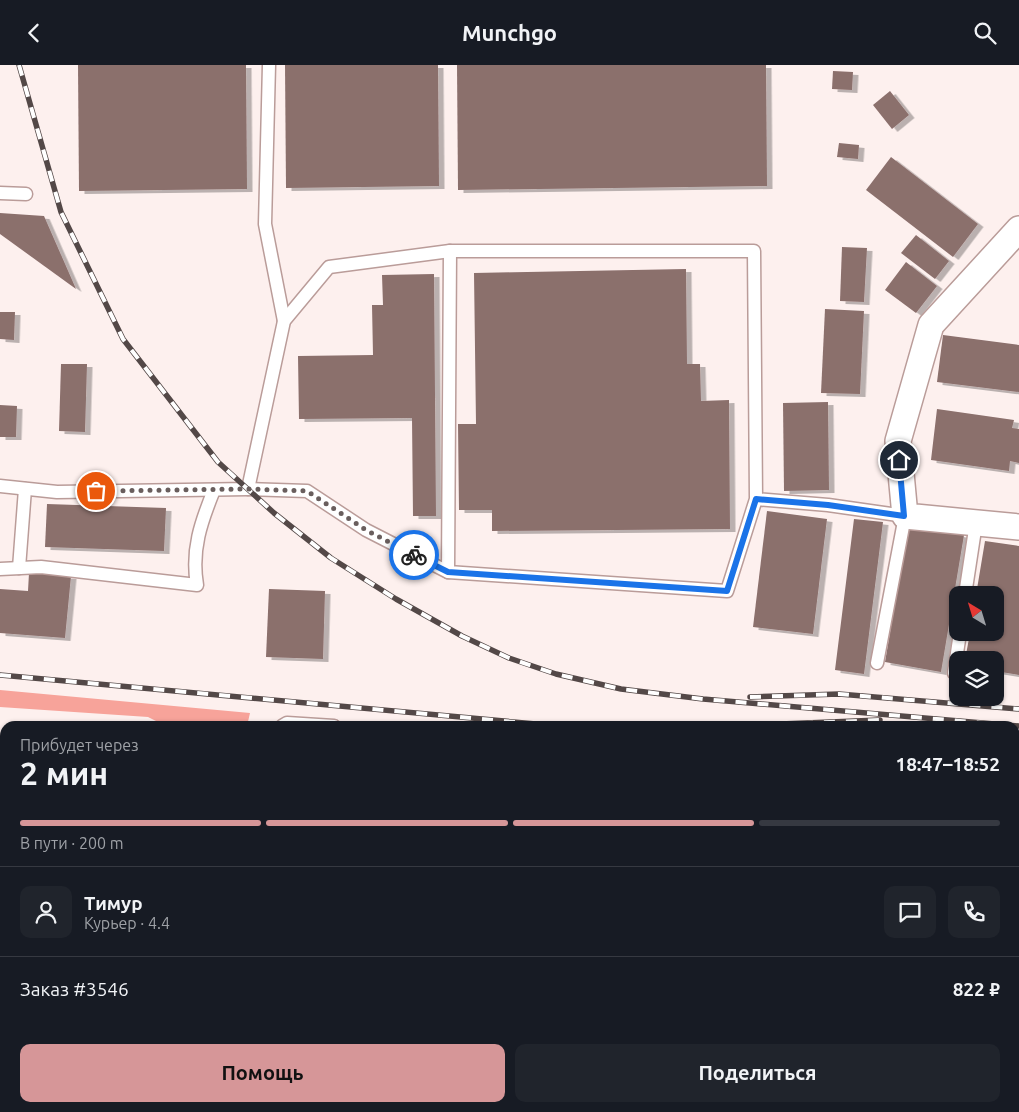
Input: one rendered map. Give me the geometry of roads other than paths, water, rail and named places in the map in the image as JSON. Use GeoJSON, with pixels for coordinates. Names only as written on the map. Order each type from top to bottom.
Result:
{"type":"FeatureCollection","features":[{"type":"Feature","properties":{"kind":"street"},"geometry":{"type":"LineString","coordinates":[[1019,229],[931,325],[898,441],[904,516],[1019,527]]}},
{"type":"Feature","properties":{"kind":"lane"},"geometry":{"type":"LineString","coordinates":[[248,489],[284,321],[265,224],[269,65]]}},
{"type":"Feature","properties":{"kind":"lane"},"geometry":{"type":"LineString","coordinates":[[0,193],[26,194]]}},
{"type":"Feature","properties":{"kind":"lane"},"geometry":{"type":"LineString","coordinates":[[0,486],[57,491],[248,489],[307,491],[366,530],[448,572],[727,591],[756,499],[754,251],[450,251],[329,267],[284,321]]}},
{"type":"Feature","properties":{"kind":"lane"},"geometry":{"type":"LineString","coordinates":[[448,572],[450,251]]}},
{"type":"Feature","properties":{"kind":"lane"},"geometry":{"type":"LineString","coordinates":[[19,568],[25,489]]}},
{"type":"Feature","properties":{"kind":"lane"},"geometry":{"type":"LineString","coordinates":[[0,569],[41,567],[197,585],[194,569],[199,527],[214,490]]}},
{"type":"Feature","properties":{"kind":"lane"},"geometry":{"type":"LineString","coordinates":[[756,499],[828,505],[904,516],[878,663]]}},
{"type":"Feature","properties":{"kind":"lane"},"geometry":{"type":"LineString","coordinates":[[966,586],[976,523]]}},
{"type":"Feature","properties":{"kind":"railway"},"geometry":{"type":"LineString","coordinates":[[19,65],[61,212],[123,339],[218,462],[274,513],[331,558],[396,599],[462,636],[509,658],[556,674],[621,689],[703,699],[960,721]]}},
{"type":"Feature","properties":{"kind":"railway"},"geometry":{"type":"LineString","coordinates":[[0,675],[503,721]]}},
{"type":"Feature","properties":{"kind":"railway"},"geometry":{"type":"LineString","coordinates":[[750,697],[839,694],[1019,709]]}},
{"type":"Feature","properties":{"kind":"railway"},"geometry":{"type":"LineString","coordinates":[[856,721],[880,720]]}}]}
